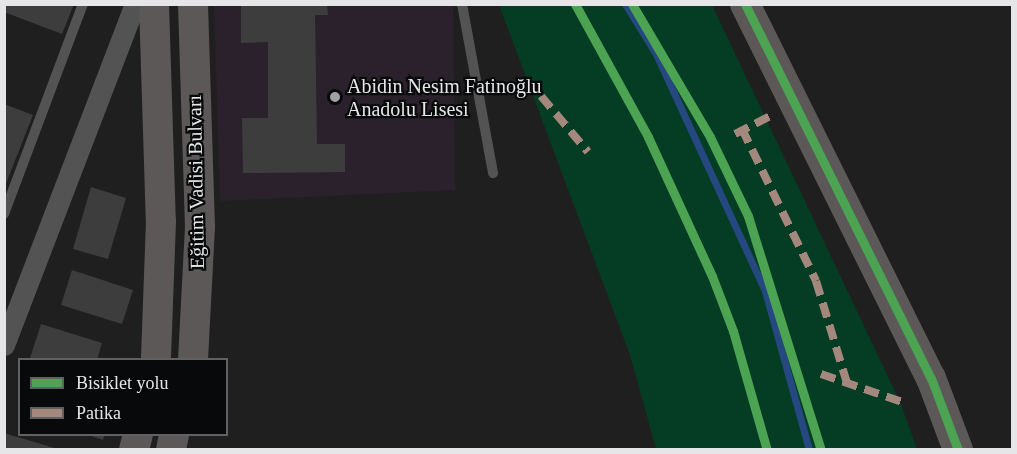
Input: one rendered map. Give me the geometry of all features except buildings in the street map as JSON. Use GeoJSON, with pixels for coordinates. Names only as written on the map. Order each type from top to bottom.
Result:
{"type":"FeatureCollection","features":[{"type":"Feature","properties":{"kind":"main road","name":"Eğitim Vadisi Bulvarı"},"geometry":{"type":"LineString","coordinates":[[154,4],[161,221],[156,358]]}},
{"type":"Feature","properties":{"kind":"main road","name":"Eğitim Vadisi Bulvarı"},"geometry":{"type":"LineString","coordinates":[[193,4],[200,227],[193,358]]}},
{"type":"Feature","properties":{"kind":"main road"},"geometry":{"type":"LineString","coordinates":[[745,4],[931,378],[958,450]]}},
{"type":"Feature","properties":{"kind":"street"},"geometry":{"type":"LineString","coordinates":[[4,345],[135,4]]}},
{"type":"Feature","properties":{"kind":"lane"},"geometry":{"type":"LineString","coordinates":[[4,214],[83,4]]}},
{"type":"Feature","properties":{"kind":"lane"},"geometry":{"type":"LineString","coordinates":[[462,4],[493,173]]}},
{"type":"Feature","properties":{"kind":"shaded area","name":"Abidin Nesim Fatinoğlu Anadolu Lisesi"},"geometry":{"type":"Polygon","coordinates":[[[214,5],[453,5],[455,190],[220,201],[214,5]]]}},
{"type":"Feature","properties":{"kind":"green space"},"geometry":{"type":"Polygon","coordinates":[[[499,5],[712,5],[900,402],[917,449],[656,449],[630,355],[499,5]]]}},
{"type":"Feature","properties":{"kind":"waterway"},"geometry":{"type":"LineString","coordinates":[[625,4],[656,54],[765,291],[809,450]]}},
{"type":"Feature","properties":{"kind":"marked path"},"geometry":{"type":"LineString","coordinates":[[541,96],[588,152]]}},
{"type":"Feature","properties":{"kind":"marked path"},"geometry":{"type":"LineString","coordinates":[[735,134],[770,116]]}},
{"type":"Feature","properties":{"kind":"marked path"},"geometry":{"type":"LineString","coordinates":[[742,129],[816,281],[847,383]]}},
{"type":"Feature","properties":{"kind":"marked path"},"geometry":{"type":"LineString","coordinates":[[821,374],[905,403]]}},
{"type":"Feature","properties":{"kind":"cycle path"},"geometry":{"type":"LineString","coordinates":[[575,4],[648,137],[712,276],[733,331],[767,450]]}},
{"type":"Feature","properties":{"kind":"cycle path"},"geometry":{"type":"LineString","coordinates":[[632,4],[710,137],[748,216],[821,450]]}},
{"type":"Feature","properties":{"kind":"cycle path"},"geometry":{"type":"LineString","coordinates":[[745,4],[931,378],[958,450]]}},
{"type":"Feature","properties":{"kind":"place","name":"Abidin Nesim Fatinoğlu Anadolu Lisesi"},"geometry":{"type":"Point","coordinates":[335,97]}}]}
